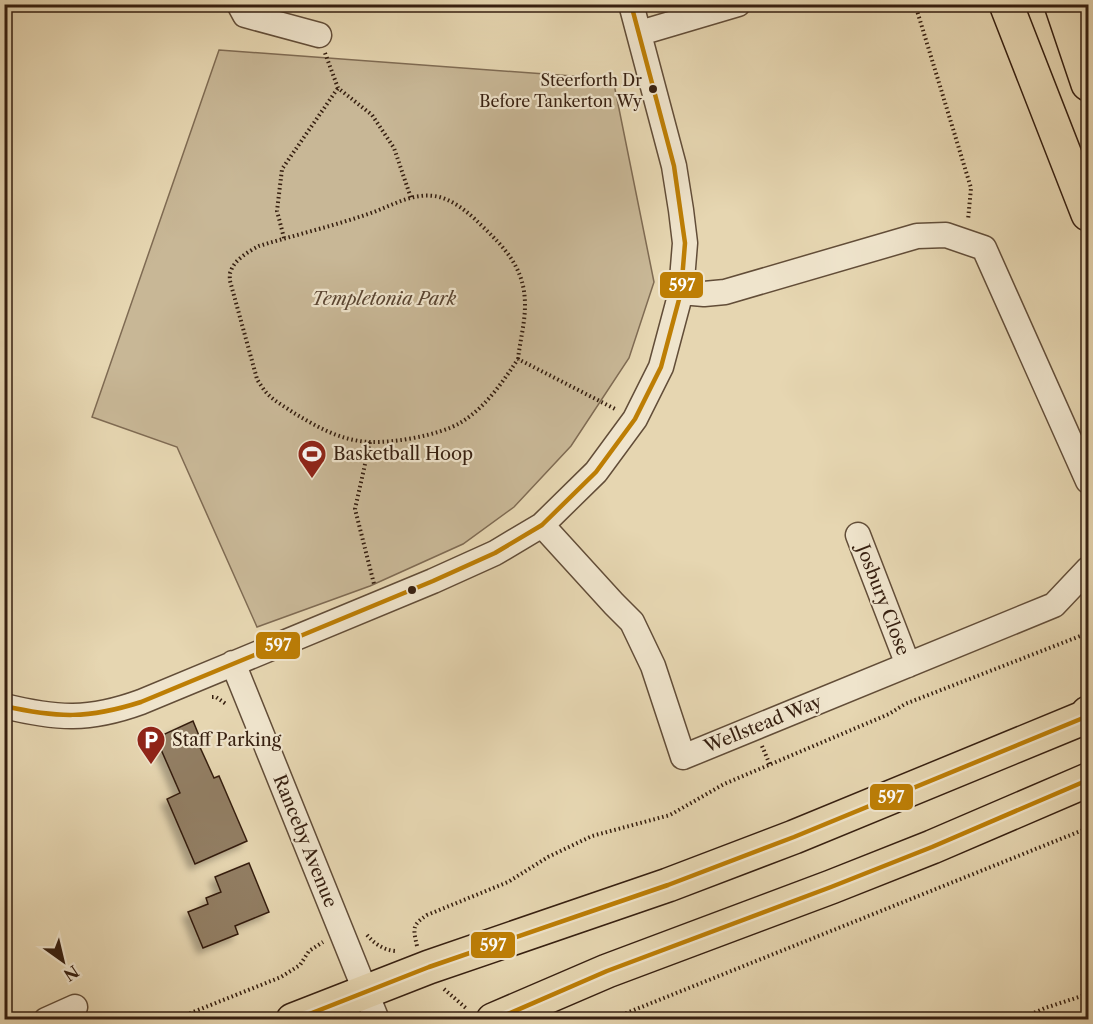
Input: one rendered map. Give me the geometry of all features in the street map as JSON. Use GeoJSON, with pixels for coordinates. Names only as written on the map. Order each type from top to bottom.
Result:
{"type":"FeatureCollection","features":[{"type":"Feature","properties":{"kind":"main road"},"geometry":{"type":"LineString","coordinates":[[1006,4],[1089,214]]}},
{"type":"Feature","properties":{"kind":"main road"},"geometry":{"type":"LineString","coordinates":[[1061,4],[1089,84]]}},
{"type":"Feature","properties":{"kind":"main road"},"geometry":{"type":"LineString","coordinates":[[293,1020],[371,1005],[429,967],[668,885],[794,837],[1087,716]]}},
{"type":"Feature","properties":{"kind":"main road"},"geometry":{"type":"LineString","coordinates":[[480,1014],[607,971],[831,887],[1089,780]]}},
{"type":"Feature","properties":{"kind":"street"},"geometry":{"type":"LineString","coordinates":[[238,4],[245,15],[319,35]]}},
{"type":"Feature","properties":{"kind":"street"},"geometry":{"type":"LineString","coordinates":[[4,706],[50,716],[66,717],[86,716],[122,709],[141,702],[495,553],[542,525],[596,472],[635,419],[661,367],[681,292],[685,243],[674,166],[631,4]]}},
{"type":"Feature","properties":{"kind":"street"},"geometry":{"type":"LineString","coordinates":[[640,33],[738,4]]}},
{"type":"Feature","properties":{"kind":"street"},"geometry":{"type":"LineString","coordinates":[[681,292],[704,294],[725,292],[918,236],[946,235],[984,248],[1089,481]]}},
{"type":"Feature","properties":{"kind":"street","name":"Wellstead Way"},"geometry":{"type":"LineString","coordinates":[[542,525],[632,622],[653,666],[683,757],[1054,605],[1089,569]]}},
{"type":"Feature","properties":{"kind":"street","name":"Josbury Close"},"geometry":{"type":"LineString","coordinates":[[858,536],[908,665]]}},
{"type":"Feature","properties":{"kind":"street","name":"Ranceby Avenue"},"geometry":{"type":"LineString","coordinates":[[233,663],[371,1005]]}},
{"type":"Feature","properties":{"kind":"street"},"geometry":{"type":"LineString","coordinates":[[46,1020],[75,1007]]}},
{"type":"Feature","properties":{"kind":"path"},"geometry":{"type":"LineString","coordinates":[[915,4],[971,188],[965,241]]}},
{"type":"Feature","properties":{"kind":"path"},"geometry":{"type":"LineString","coordinates":[[319,35],[338,88],[372,115],[394,148],[411,198]]}},
{"type":"Feature","properties":{"kind":"path"},"geometry":{"type":"LineString","coordinates":[[284,238],[277,211],[282,169],[338,88]]}},
{"type":"Feature","properties":{"kind":"path"},"geometry":{"type":"LineString","coordinates":[[434,196],[445,199],[460,207],[490,234],[518,268],[525,304],[518,359],[503,382],[482,405],[459,423],[435,433],[370,442],[341,437],[308,421],[276,401],[257,379],[230,281],[230,271],[246,254],[259,246],[284,238],[370,214],[411,198],[434,196]]}},
{"type":"Feature","properties":{"kind":"path"},"geometry":{"type":"LineString","coordinates":[[518,359],[620,412]]}},
{"type":"Feature","properties":{"kind":"path"},"geometry":{"type":"LineString","coordinates":[[370,442],[355,509],[380,603]]}},
{"type":"Feature","properties":{"kind":"path"},"geometry":{"type":"LineString","coordinates":[[480,1014],[436,982],[417,949],[414,930],[416,923],[428,915],[508,882],[548,857],[592,836],[670,815],[724,784],[889,714],[905,704],[1089,633]]}},
{"type":"Feature","properties":{"kind":"path"},"geometry":{"type":"LineString","coordinates":[[609,1020],[1089,828]]}},
{"type":"Feature","properties":{"kind":"path"},"geometry":{"type":"LineString","coordinates":[[362,927],[376,945],[398,952]]}},
{"type":"Feature","properties":{"kind":"path"},"geometry":{"type":"LineString","coordinates":[[173,1020],[281,976],[300,965],[309,951],[323,942]]}},
{"type":"Feature","properties":{"kind":"path"},"geometry":{"type":"LineString","coordinates":[[1018,1020],[1045,1008],[1089,994]]}},
{"type":"Feature","properties":{"kind":"green space","name":"Templetonia Park"},"geometry":{"type":"Polygon","coordinates":[[[219,50],[613,79],[654,282],[629,358],[571,446],[514,507],[463,544],[370,586],[257,627],[177,447],[92,417],[219,50]]]}},
{"type":"Feature","properties":{"kind":"building"},"geometry":{"type":"Polygon","coordinates":[[[193,721],[202,743],[199,745],[214,778],[219,776],[247,841],[195,864],[167,799],[180,793],[156,738],[193,721]]]}},
{"type":"Feature","properties":{"kind":"building"},"geometry":{"type":"Polygon","coordinates":[[[249,863],[269,912],[235,926],[238,934],[203,948],[188,912],[208,904],[206,898],[221,892],[215,877],[249,863]]]}},
{"type":"Feature","properties":{"kind":"transit line","name":"597"},"geometry":{"type":"LineString","coordinates":[[4,706],[41,713],[73,715],[122,708],[141,702],[495,553],[542,525],[596,472],[635,419],[661,367],[681,292],[685,243],[674,166],[631,4]]}},
{"type":"Feature","properties":{"kind":"transit line","name":"597"},"geometry":{"type":"LineString","coordinates":[[294,1020],[429,967],[668,885],[794,837],[1088,716]]}},
{"type":"Feature","properties":{"kind":"transit line","name":"597"},"geometry":{"type":"LineString","coordinates":[[494,1020],[607,971],[932,847],[1088,780]]}},
{"type":"Feature","properties":{"kind":"place","name":"Steerforth Dr Before Tankerton Wy"},"geometry":{"type":"Point","coordinates":[653,89]}},
{"type":"Feature","properties":{"kind":"place","name":"Basketball Hoop"},"geometry":{"type":"Point","coordinates":[312,480]}},
{"type":"Feature","properties":{"kind":"place","name":"Staff Parking"},"geometry":{"type":"Point","coordinates":[151,766]}}]}
